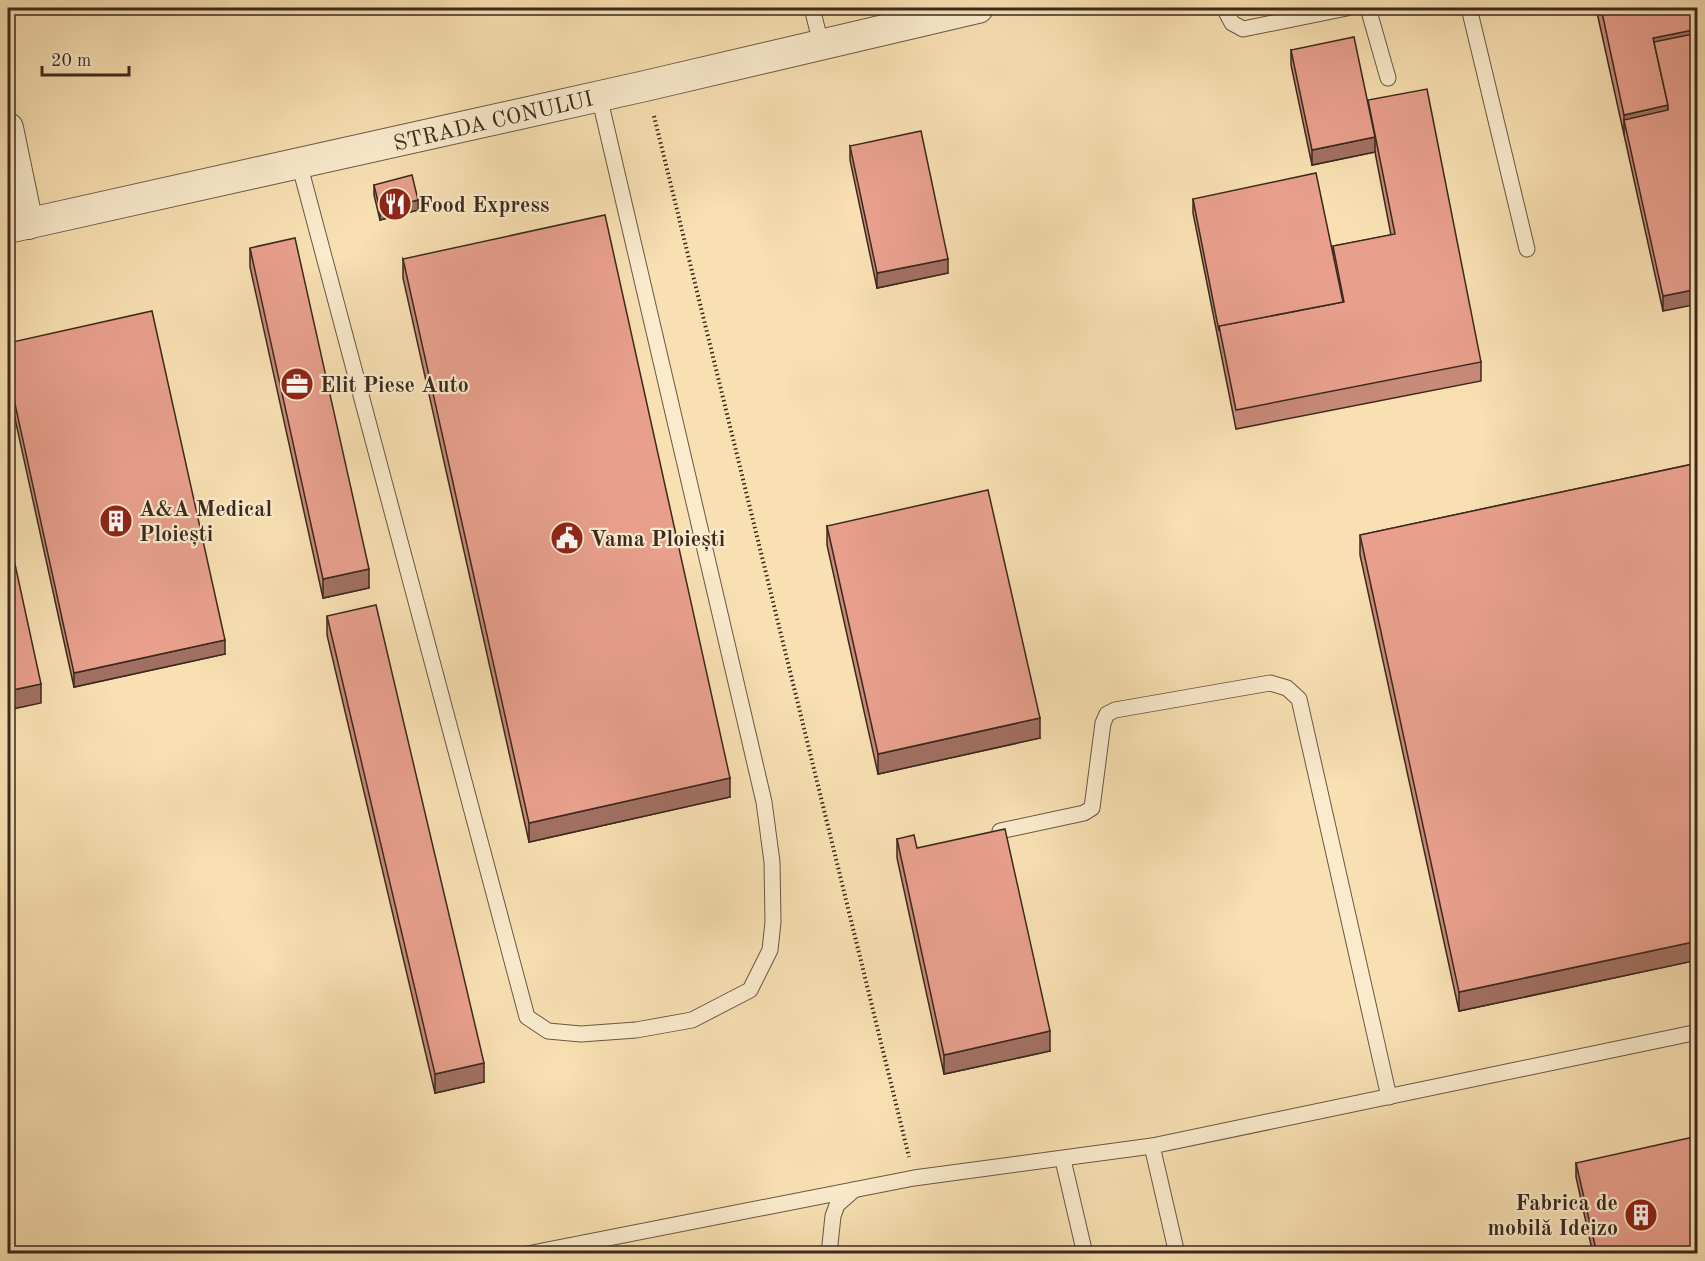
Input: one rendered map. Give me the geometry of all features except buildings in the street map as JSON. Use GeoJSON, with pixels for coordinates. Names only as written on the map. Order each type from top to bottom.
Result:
{"type":"FeatureCollection","features":[{"type":"Feature","properties":{"kind":"street","name":"STRADA CONULUI"},"geometry":{"type":"LineString","coordinates":[[18,226],[599,96],[978,8]]}},
{"type":"Feature","properties":{"kind":"street"},"geometry":{"type":"LineString","coordinates":[[8,128],[18,226]]}},
{"type":"Feature","properties":{"kind":"lane"},"geometry":{"type":"LineString","coordinates":[[812,8],[821,44]]}},
{"type":"Feature","properties":{"kind":"lane"},"geometry":{"type":"LineString","coordinates":[[1224,8],[1232,23],[1243,29],[1347,8]]}},
{"type":"Feature","properties":{"kind":"lane"},"geometry":{"type":"LineString","coordinates":[[1368,8],[1388,78]]}},
{"type":"Feature","properties":{"kind":"lane"},"geometry":{"type":"LineString","coordinates":[[1469,8],[1527,249]]}},
{"type":"Feature","properties":{"kind":"lane"},"geometry":{"type":"LineString","coordinates":[[299,163],[527,1017],[548,1031],[581,1034],[636,1030],[692,1020],[750,990],[770,950],[772,862],[764,802],[599,96]]}},
{"type":"Feature","properties":{"kind":"lane"},"geometry":{"type":"LineString","coordinates":[[1000,831],[1084,813],[1092,808],[1103,723],[1107,714],[1115,710],[1270,683],[1287,688],[1299,699],[1389,1097]]}},
{"type":"Feature","properties":{"kind":"lane"},"geometry":{"type":"LineString","coordinates":[[530,1253],[914,1178],[1063,1160],[1152,1146],[1698,1032]]}},
{"type":"Feature","properties":{"kind":"lane"},"geometry":{"type":"LineString","coordinates":[[1152,1146],[1177,1254]]}},
{"type":"Feature","properties":{"kind":"lane"},"geometry":{"type":"LineString","coordinates":[[1063,1160],[1085,1254]]}},
{"type":"Feature","properties":{"kind":"lane"},"geometry":{"type":"LineString","coordinates":[[829,1254],[833,1216],[837,1205],[854,1190]]}},
{"type":"Feature","properties":{"kind":"path"},"geometry":{"type":"LineString","coordinates":[[630,8],[632,14]]}},
{"type":"Feature","properties":{"kind":"path"},"geometry":{"type":"LineString","coordinates":[[654,116],[914,1178]]}},
{"type":"Feature","properties":{"kind":"place","name":"Food Express"},"geometry":{"type":"Point","coordinates":[395,204]}},
{"type":"Feature","properties":{"kind":"place","name":"Elit Piese Auto"},"geometry":{"type":"Point","coordinates":[297,384]}},
{"type":"Feature","properties":{"kind":"place","name":"A&A Medical Ploiești"},"geometry":{"type":"Point","coordinates":[116,521]}},
{"type":"Feature","properties":{"kind":"place","name":"Vama Ploiești"},"geometry":{"type":"Point","coordinates":[567,538]}},
{"type":"Feature","properties":{"kind":"place","name":"Fabrica de mobilă Ideizo"},"geometry":{"type":"Point","coordinates":[1641,1215]}}]}
